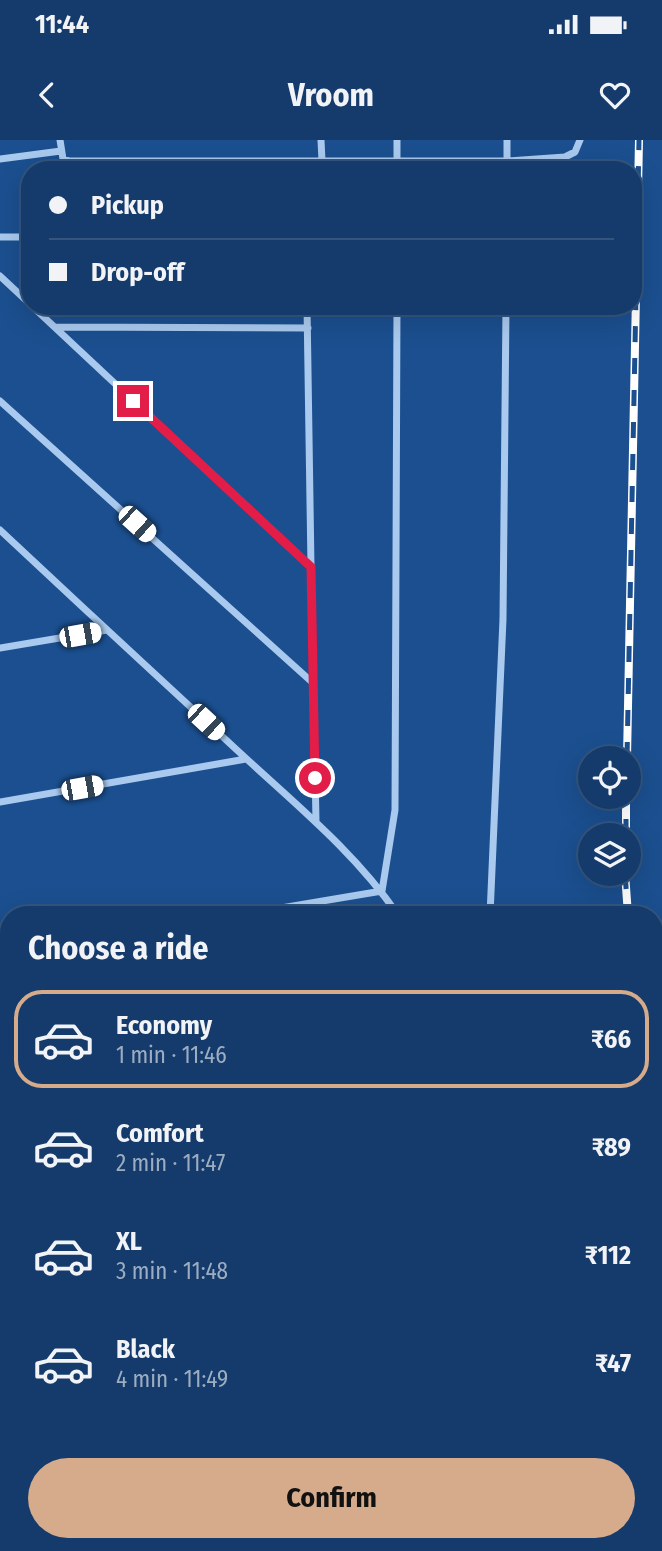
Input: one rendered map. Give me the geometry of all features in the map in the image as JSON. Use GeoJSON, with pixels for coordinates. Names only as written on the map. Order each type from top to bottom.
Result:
{"type":"FeatureCollection","features":[{"type":"Feature","properties":{"kind":"street"},"geometry":{"type":"LineString","coordinates":[[60,140],[63,159],[70,161],[322,161],[321,140]]}},
{"type":"Feature","properties":{"kind":"street"},"geometry":{"type":"LineString","coordinates":[[397,140],[397,161]]}},
{"type":"Feature","properties":{"kind":"street"},"geometry":{"type":"LineString","coordinates":[[507,140],[507,161],[565,157],[575,152],[580,140]]}},
{"type":"Feature","properties":{"kind":"street"},"geometry":{"type":"LineString","coordinates":[[0,159],[61,151]]}},
{"type":"Feature","properties":{"kind":"street"},"geometry":{"type":"LineString","coordinates":[[0,237],[21,237]]}},
{"type":"Feature","properties":{"kind":"street"},"geometry":{"type":"LineString","coordinates":[[0,276],[21,296]]}},
{"type":"Feature","properties":{"kind":"street"},"geometry":{"type":"LineString","coordinates":[[41,315],[311,567]]}},
{"type":"Feature","properties":{"kind":"street"},"geometry":{"type":"LineString","coordinates":[[307,315],[316,821]]}},
{"type":"Feature","properties":{"kind":"street"},"geometry":{"type":"LineString","coordinates":[[382,891],[395,810],[397,315]]}},
{"type":"Feature","properties":{"kind":"street"},"geometry":{"type":"LineString","coordinates":[[490,906],[503,619],[506,315]]}},
{"type":"Feature","properties":{"kind":"street"},"geometry":{"type":"LineString","coordinates":[[54,327],[308,328]]}},
{"type":"Feature","properties":{"kind":"street"},"geometry":{"type":"LineString","coordinates":[[0,401],[313,684]]}},
{"type":"Feature","properties":{"kind":"street"},"geometry":{"type":"LineString","coordinates":[[0,530],[316,821],[382,891],[392,906]]}},
{"type":"Feature","properties":{"kind":"street"},"geometry":{"type":"LineString","coordinates":[[0,648],[107,630]]}},
{"type":"Feature","properties":{"kind":"street"},"geometry":{"type":"LineString","coordinates":[[0,802],[246,758]]}},
{"type":"Feature","properties":{"kind":"street"},"geometry":{"type":"LineString","coordinates":[[293,906],[382,891]]}},
{"type":"Feature","properties":{"kind":"railway"},"geometry":{"type":"LineString","coordinates":[[639,140],[639,161]]}},
{"type":"Feature","properties":{"kind":"railway"},"geometry":{"type":"LineString","coordinates":[[627,746],[636,315]]}},
{"type":"Feature","properties":{"kind":"railway"},"geometry":{"type":"LineString","coordinates":[[626,809],[626,823]]}},
{"type":"Feature","properties":{"kind":"railway"},"geometry":{"type":"LineString","coordinates":[[626,886],[627,906]]}},
{"type":"Feature","properties":{"kind":"route"},"geometry":{"type":"LineString","coordinates":[[133,401],[311,567],[315,778]]}}]}
